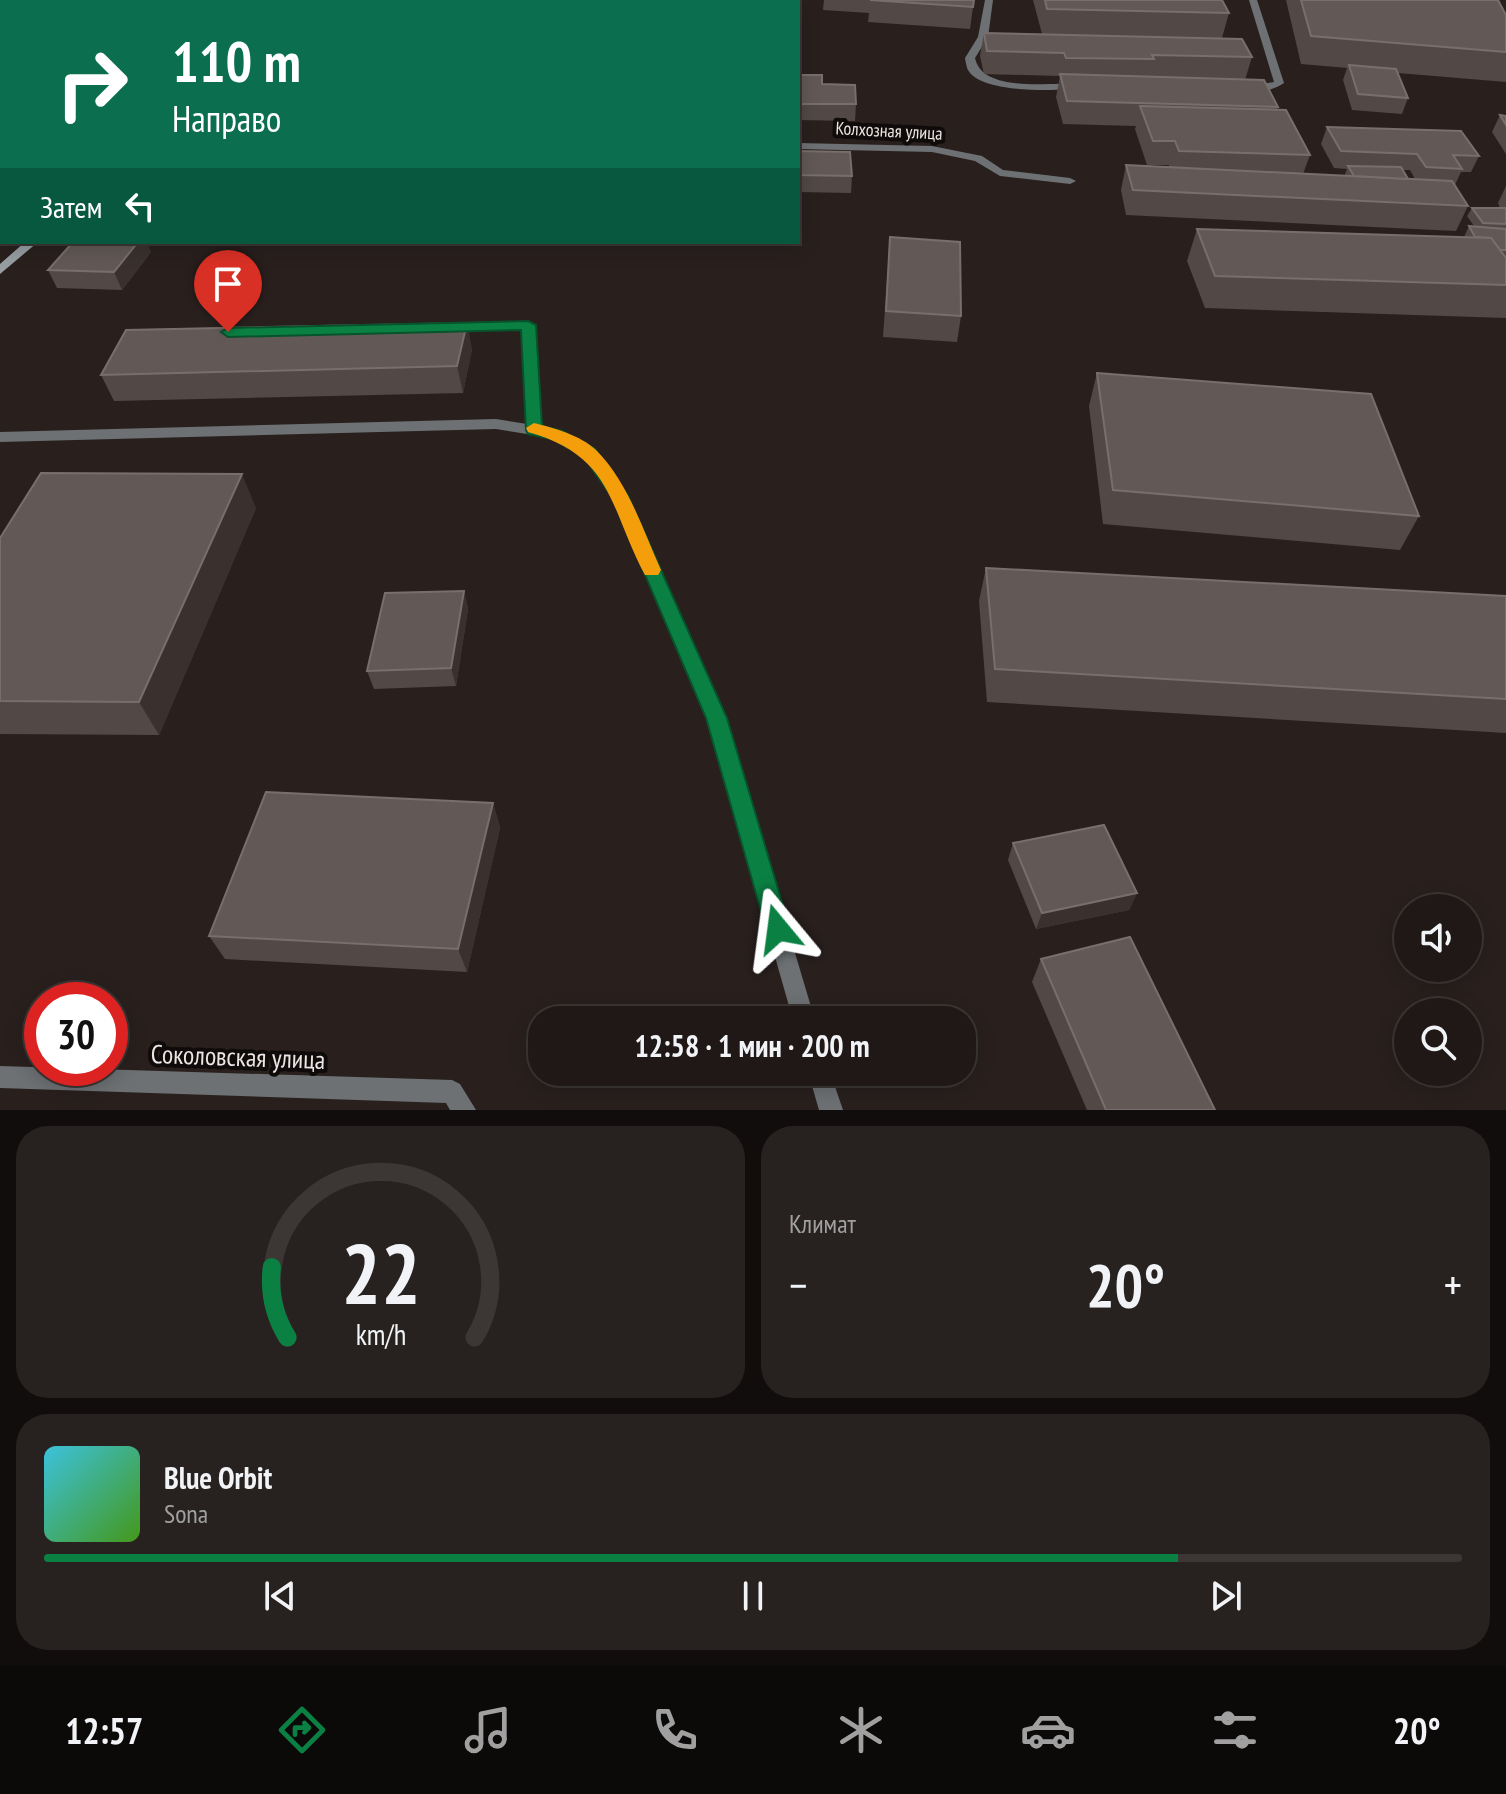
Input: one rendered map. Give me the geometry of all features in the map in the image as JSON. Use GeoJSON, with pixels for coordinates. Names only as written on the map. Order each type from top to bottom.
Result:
{"type":"FeatureCollection","features":[{"type":"Feature","properties":{"kind":"street"},"geometry":{"type":"LineString","coordinates":[[989,0],[983,36],[970,57],[972,72],[978,78],[1001,85],[1095,86]]}},
{"type":"Feature","properties":{"kind":"street"},"geometry":{"type":"LineString","coordinates":[[1234,88],[1265,88],[1279,83],[1253,0]]}},
{"type":"Feature","properties":{"kind":"street","name":"Колхозная улица"},"geometry":{"type":"LineString","coordinates":[[800,146],[932,149],[978,158],[1000,173],[1070,181]]}},
{"type":"Feature","properties":{"kind":"street"},"geometry":{"type":"LineString","coordinates":[[0,270],[30,244]]}},
{"type":"Feature","properties":{"kind":"street"},"geometry":{"type":"LineString","coordinates":[[434,327],[528,325],[534,430]]}},
{"type":"Feature","properties":{"kind":"street"},"geometry":{"type":"LineString","coordinates":[[0,437],[496,424],[556,434],[589,453],[620,496],[716,718],[800,1006]]}},
{"type":"Feature","properties":{"kind":"street","name":"Соколовская улица"},"geometry":{"type":"LineString","coordinates":[[0,1077],[452,1092],[464,1110]]}},
{"type":"Feature","properties":{"kind":"street"},"geometry":{"type":"LineString","coordinates":[[823,1086],[831,1110]]}},
{"type":"Feature","properties":{"kind":"building"},"geometry":{"type":"Polygon","coordinates":[[[870,0],[974,0],[973,7],[870,0]]]}},
{"type":"Feature","properties":{"kind":"building"},"geometry":{"type":"Polygon","coordinates":[[[1045,0],[1222,0],[1229,13],[1047,9],[1045,0]]]}},
{"type":"Feature","properties":{"kind":"building"},"geometry":{"type":"Polygon","coordinates":[[[1301,0],[1498,0],[1506,15],[1506,52],[1311,36],[1301,0]]]}},
{"type":"Feature","properties":{"kind":"building"},"geometry":{"type":"Polygon","coordinates":[[[984,33],[1242,39],[1252,57],[1152,55],[1154,59],[1066,58],[1064,53],[987,51],[984,33]]]}},
{"type":"Feature","properties":{"kind":"building"},"geometry":{"type":"Polygon","coordinates":[[[1349,65],[1396,69],[1408,98],[1358,94],[1349,65]]]}},
{"type":"Feature","properties":{"kind":"building"},"geometry":{"type":"Polygon","coordinates":[[[1060,74],[1264,80],[1278,107],[1067,101],[1060,74]]]}},
{"type":"Feature","properties":{"kind":"building"},"geometry":{"type":"Polygon","coordinates":[[[800,75],[822,75],[822,84],[855,85],[856,104],[800,104],[800,75]]]}},
{"type":"Feature","properties":{"kind":"building"},"geometry":{"type":"Polygon","coordinates":[[[1140,106],[1286,110],[1310,155],[1179,151],[1175,141],[1153,141],[1140,106]]]}},
{"type":"Feature","properties":{"kind":"building"},"geometry":{"type":"Polygon","coordinates":[[[1327,127],[1461,131],[1479,156],[1453,155],[1462,169],[1426,167],[1417,154],[1341,151],[1327,127]]]}},
{"type":"Feature","properties":{"kind":"building"},"geometry":{"type":"Polygon","coordinates":[[[800,151],[850,152],[852,176],[800,175],[800,151]]]}},
{"type":"Feature","properties":{"kind":"building"},"geometry":{"type":"Polygon","coordinates":[[[1126,165],[1452,181],[1468,206],[1133,190],[1126,165]]]}},
{"type":"Feature","properties":{"kind":"building"},"geometry":{"type":"Polygon","coordinates":[[[1348,166],[1401,167],[1408,179],[1354,176],[1348,166]]]}},
{"type":"Feature","properties":{"kind":"building"},"geometry":{"type":"Polygon","coordinates":[[[1472,208],[1506,208],[1506,224],[1483,223],[1472,208]]]}},
{"type":"Feature","properties":{"kind":"building"},"geometry":{"type":"Polygon","coordinates":[[[1469,226],[1506,229],[1506,250],[1500,250],[1491,238],[1475,237],[1469,226]]]}},
{"type":"Feature","properties":{"kind":"building"},"geometry":{"type":"Polygon","coordinates":[[[1197,229],[1491,238],[1506,258],[1506,285],[1215,276],[1197,229]]]}},
{"type":"Feature","properties":{"kind":"building"},"geometry":{"type":"Polygon","coordinates":[[[890,237],[960,242],[961,316],[886,311],[890,237]]]}},
{"type":"Feature","properties":{"kind":"building"},"geometry":{"type":"Polygon","coordinates":[[[71,244],[136,244],[114,272],[48,270],[71,244]]]}},
{"type":"Feature","properties":{"kind":"building"},"geometry":{"type":"Polygon","coordinates":[[[467,323],[457,366],[101,375],[126,330],[467,323]]]}},
{"type":"Feature","properties":{"kind":"building"},"geometry":{"type":"Polygon","coordinates":[[[1097,373],[1371,394],[1419,516],[1113,490],[1097,373]]]}},
{"type":"Feature","properties":{"kind":"building"},"geometry":{"type":"Polygon","coordinates":[[[41,473],[242,474],[139,702],[0,701],[0,538],[41,473]]]}},
{"type":"Feature","properties":{"kind":"building"},"geometry":{"type":"Polygon","coordinates":[[[986,568],[1506,596],[1506,699],[995,669],[986,568]]]}},
{"type":"Feature","properties":{"kind":"building"},"geometry":{"type":"Polygon","coordinates":[[[464,591],[451,668],[367,671],[385,593],[464,591]]]}},
{"type":"Feature","properties":{"kind":"building"},"geometry":{"type":"Polygon","coordinates":[[[266,792],[493,803],[458,949],[209,936],[266,792]]]}},
{"type":"Feature","properties":{"kind":"building"},"geometry":{"type":"Polygon","coordinates":[[[1104,825],[1137,893],[1042,913],[1013,843],[1104,825]]]}},
{"type":"Feature","properties":{"kind":"building"},"geometry":{"type":"Polygon","coordinates":[[[1130,937],[1215,1110],[1106,1110],[1041,959],[1130,937]]]}},
{"type":"Feature","properties":{"kind":"slow traffic"},"geometry":{"type":"LineString","coordinates":[[534,428],[556,434],[589,453],[620,496],[652,570]]}},
{"type":"Feature","properties":{"kind":"route"},"geometry":{"type":"LineString","coordinates":[[228,332],[528,325],[534,430],[556,434],[589,453],[620,496],[716,718],[778,929]]}}]}
